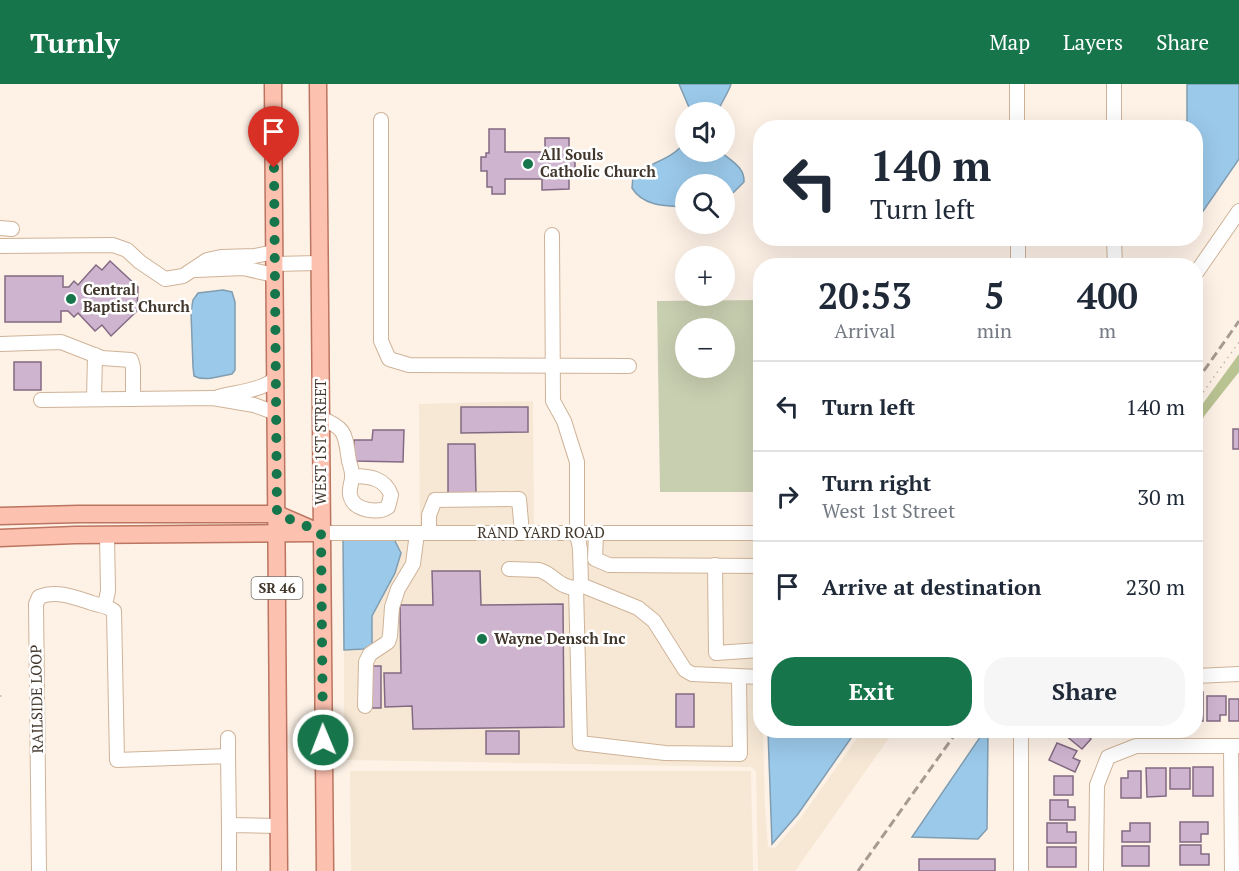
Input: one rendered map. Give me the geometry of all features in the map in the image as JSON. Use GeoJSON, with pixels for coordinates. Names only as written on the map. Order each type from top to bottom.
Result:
{"type":"FeatureCollection","features":[{"type":"Feature","properties":{"kind":"main road","name":"SR 46"},"geometry":{"type":"LineString","coordinates":[[273,84],[279,871]]}},
{"type":"Feature","properties":{"kind":"main road","name":"WEST 1ST STREET"},"geometry":{"type":"LineString","coordinates":[[318,84],[325,871]]}},
{"type":"Feature","properties":{"kind":"main road"},"geometry":{"type":"LineString","coordinates":[[0,516],[277,514],[321,532]]}},
{"type":"Feature","properties":{"kind":"main road"},"geometry":{"type":"LineString","coordinates":[[0,538],[321,532]]}},
{"type":"Feature","properties":{"kind":"street"},"geometry":{"type":"LineString","coordinates":[[1017,84],[1017,120]]}},
{"type":"Feature","properties":{"kind":"street"},"geometry":{"type":"LineString","coordinates":[[1114,84],[1114,120]]}},
{"type":"Feature","properties":{"kind":"street"},"geometry":{"type":"LineString","coordinates":[[381,120],[381,341],[389,359],[409,365],[628,366]]}},
{"type":"Feature","properties":{"kind":"street"},"geometry":{"type":"LineString","coordinates":[[1203,263],[1239,211]]}},
{"type":"Feature","properties":{"kind":"street"},"geometry":{"type":"LineString","coordinates":[[552,235],[553,401],[564,421],[577,462],[577,533],[580,549],[578,587],[580,743],[665,753],[740,754],[739,677]]}},
{"type":"Feature","properties":{"kind":"street"},"geometry":{"type":"LineString","coordinates":[[0,246],[113,245],[127,250],[165,279],[183,276],[214,258],[255,256],[274,264]]}},
{"type":"Feature","properties":{"kind":"street"},"geometry":{"type":"LineString","coordinates":[[194,270],[319,263]]}},
{"type":"Feature","properties":{"kind":"street"},"geometry":{"type":"LineString","coordinates":[[0,344],[61,342],[102,358],[131,360],[133,399]]}},
{"type":"Feature","properties":{"kind":"street"},"geometry":{"type":"LineString","coordinates":[[94,399],[95,355]]}},
{"type":"Feature","properties":{"kind":"street"},"geometry":{"type":"LineString","coordinates":[[213,398],[256,388],[269,384],[275,379]]}},
{"type":"Feature","properties":{"kind":"street"},"geometry":{"type":"LineString","coordinates":[[41,400],[213,398],[254,405],[276,413]]}},
{"type":"Feature","properties":{"kind":"street"},"geometry":{"type":"LineString","coordinates":[[320,418],[335,424],[345,435],[353,476],[350,489],[352,501],[356,505],[380,511],[390,504],[391,495],[386,485],[372,478],[353,476]]}},
{"type":"Feature","properties":{"kind":"street"},"geometry":{"type":"LineString","coordinates":[[365,706],[366,662],[370,654],[388,642],[392,607],[398,589],[413,564],[435,500],[519,499],[522,533]]}},
{"type":"Feature","properties":{"kind":"street"},"geometry":{"type":"LineString","coordinates":[[380,511],[380,533]]}},
{"type":"Feature","properties":{"kind":"street","name":"RAND YARD ROAD"},"geometry":{"type":"LineString","coordinates":[[321,532],[753,533]]}},
{"type":"Feature","properties":{"kind":"street"},"geometry":{"type":"LineString","coordinates":[[596,533],[595,559],[609,565],[753,566]]}},
{"type":"Feature","properties":{"kind":"street"},"geometry":{"type":"LineString","coordinates":[[107,535],[108,591],[105,605],[114,611],[117,760],[228,756]]}},
{"type":"Feature","properties":{"kind":"street"},"geometry":{"type":"LineString","coordinates":[[715,565],[716,653],[753,650]]}},
{"type":"Feature","properties":{"kind":"street"},"geometry":{"type":"LineString","coordinates":[[509,569],[544,571],[560,585],[578,587],[638,608],[654,621],[686,670],[692,674],[753,677]]}},
{"type":"Feature","properties":{"kind":"street","name":"RAILSIDE LOOP"},"geometry":{"type":"LineString","coordinates":[[39,871],[36,604],[39,597],[48,594],[75,596],[95,604],[105,605]]}},
{"type":"Feature","properties":{"kind":"street"},"geometry":{"type":"LineString","coordinates":[[1203,676],[1239,674]]}},
{"type":"Feature","properties":{"kind":"street"},"geometry":{"type":"LineString","coordinates":[[228,738],[229,871]]}},
{"type":"Feature","properties":{"kind":"street"},"geometry":{"type":"LineString","coordinates":[[1021,871],[1022,738]]}},
{"type":"Feature","properties":{"kind":"street"},"geometry":{"type":"LineString","coordinates":[[1096,871],[1097,785],[1108,757],[1136,746],[1235,746],[1232,871]]}},
{"type":"Feature","properties":{"kind":"street"},"geometry":{"type":"LineString","coordinates":[[229,825],[278,826]]}},
{"type":"Feature","properties":{"kind":"path"},"geometry":{"type":"LineString","coordinates":[[1203,392],[1239,342]]}},
{"type":"Feature","properties":{"kind":"shaded area"},"geometry":{"type":"Polygon","coordinates":[[[533,401],[534,537],[753,537],[753,738],[763,738],[768,847],[775,848],[802,816],[857,738],[889,738],[795,871],[758,871],[756,771],[751,767],[344,760],[344,650],[364,649],[373,631],[372,616],[380,598],[393,537],[420,537],[419,404],[533,401]]]}},
{"type":"Feature","properties":{"kind":"shaded area"},"geometry":{"type":"Polygon","coordinates":[[[350,771],[751,771],[753,871],[351,871],[350,771]]]}},
{"type":"Feature","properties":{"kind":"green space"},"geometry":{"type":"Polygon","coordinates":[[[735,300],[753,300],[753,492],[660,492],[657,301],[675,301],[675,306],[735,306],[735,300]]]}},
{"type":"Feature","properties":{"kind":"green space"},"geometry":{"type":"Polygon","coordinates":[[[1239,354],[1239,372],[1203,419],[1203,403],[1239,354]]]}},
{"type":"Feature","properties":{"kind":"water"},"geometry":{"type":"Polygon","coordinates":[[[679,84],[731,84],[723,102],[687,102],[679,84]]]}},
{"type":"Feature","properties":{"kind":"water"},"geometry":{"type":"Polygon","coordinates":[[[1187,84],[1239,84],[1239,159],[1203,211],[1203,120],[1187,120],[1187,84]]]}},
{"type":"Feature","properties":{"kind":"water"},"geometry":{"type":"Polygon","coordinates":[[[674,153],[675,162],[734,162],[742,172],[744,182],[735,191],[735,174],[675,174],[675,206],[648,202],[632,188],[633,176],[674,153]]]}},
{"type":"Feature","properties":{"kind":"water"},"geometry":{"type":"Polygon","coordinates":[[[223,290],[232,292],[235,302],[235,370],[232,374],[208,379],[198,378],[194,376],[193,367],[191,312],[193,300],[198,293],[223,290]]]}},
{"type":"Feature","properties":{"kind":"water"},"geometry":{"type":"Polygon","coordinates":[[[393,537],[401,553],[395,573],[372,616],[372,645],[364,649],[344,650],[343,538],[393,537]]]}},
{"type":"Feature","properties":{"kind":"water"},"geometry":{"type":"Polygon","coordinates":[[[768,738],[851,738],[798,814],[772,844],[768,738]]]}},
{"type":"Feature","properties":{"kind":"water"},"geometry":{"type":"Polygon","coordinates":[[[980,738],[988,738],[987,829],[978,839],[912,837],[980,738]]]}},
{"type":"Feature","properties":{"kind":"building","name":"All Souls Catholic Church"},"geometry":{"type":"Polygon","coordinates":[[[489,129],[505,129],[505,152],[545,152],[545,138],[569,138],[569,152],[575,152],[575,177],[569,177],[569,189],[542,190],[542,179],[505,179],[505,194],[492,194],[492,187],[487,187],[487,171],[481,171],[481,157],[486,157],[486,153],[489,153],[489,129]]]}},
{"type":"Feature","properties":{"kind":"building","name":"Central Baptist Church"},"geometry":{"type":"Polygon","coordinates":[[[110,261],[138,287],[137,311],[111,336],[102,325],[95,331],[78,313],[74,317],[68,311],[61,311],[61,322],[5,322],[5,276],[63,276],[63,287],[69,287],[74,281],[78,285],[96,265],[102,270],[110,261]]]}},
{"type":"Feature","properties":{"kind":"building"},"geometry":{"type":"Polygon","coordinates":[[[14,362],[41,362],[41,390],[14,390],[14,362]]]}},
{"type":"Feature","properties":{"kind":"building"},"geometry":{"type":"Polygon","coordinates":[[[461,407],[528,407],[528,432],[461,433],[461,407]]]}},
{"type":"Feature","properties":{"kind":"building"},"geometry":{"type":"Polygon","coordinates":[[[1233,429],[1239,429],[1239,449],[1233,449],[1233,429]]]}},
{"type":"Feature","properties":{"kind":"building"},"geometry":{"type":"Polygon","coordinates":[[[373,430],[404,430],[403,462],[354,461],[354,440],[372,440],[373,430]]]}},
{"type":"Feature","properties":{"kind":"building"},"geometry":{"type":"Polygon","coordinates":[[[448,444],[475,444],[476,494],[448,494],[448,444]]]}},
{"type":"Feature","properties":{"kind":"building","name":"Wayne Densch Inc"},"geometry":{"type":"Polygon","coordinates":[[[432,571],[480,571],[481,605],[563,604],[564,727],[413,729],[412,706],[385,707],[384,673],[401,673],[400,605],[433,605],[432,571]]]}},
{"type":"Feature","properties":{"kind":"building"},"geometry":{"type":"Polygon","coordinates":[[[372,666],[381,666],[381,708],[372,708],[372,666]]]}},
{"type":"Feature","properties":{"kind":"building"},"geometry":{"type":"Polygon","coordinates":[[[676,694],[694,694],[694,727],[676,727],[676,694]]]}},
{"type":"Feature","properties":{"kind":"building"},"geometry":{"type":"Polygon","coordinates":[[[1207,696],[1226,696],[1226,715],[1220,715],[1220,721],[1207,721],[1207,696]]]}},
{"type":"Feature","properties":{"kind":"building"},"geometry":{"type":"Polygon","coordinates":[[[1229,699],[1239,699],[1239,721],[1229,721],[1229,699]]]}},
{"type":"Feature","properties":{"kind":"building"},"geometry":{"type":"Polygon","coordinates":[[[486,731],[519,731],[519,754],[486,754],[486,731]]]}},
{"type":"Feature","properties":{"kind":"building"},"geometry":{"type":"Polygon","coordinates":[[[1069,738],[1090,738],[1082,749],[1069,738]]]}},
{"type":"Feature","properties":{"kind":"building"},"geometry":{"type":"Polygon","coordinates":[[[1057,743],[1077,751],[1073,758],[1080,761],[1075,772],[1049,760],[1057,743]]]}},
{"type":"Feature","properties":{"kind":"building"},"geometry":{"type":"Polygon","coordinates":[[[1193,767],[1213,767],[1213,796],[1193,796],[1193,767]]]}},
{"type":"Feature","properties":{"kind":"building"},"geometry":{"type":"Polygon","coordinates":[[[1146,768],[1166,768],[1166,796],[1147,797],[1146,768]]]}},
{"type":"Feature","properties":{"kind":"building"},"geometry":{"type":"Polygon","coordinates":[[[1170,768],[1190,768],[1190,789],[1170,789],[1170,768]]]}},
{"type":"Feature","properties":{"kind":"building"},"geometry":{"type":"Polygon","coordinates":[[[1128,771],[1141,771],[1141,798],[1121,798],[1121,778],[1128,778],[1128,771]]]}},
{"type":"Feature","properties":{"kind":"building"},"geometry":{"type":"Polygon","coordinates":[[[1054,776],[1073,776],[1073,795],[1054,795],[1054,776]]]}},
{"type":"Feature","properties":{"kind":"building"},"geometry":{"type":"Polygon","coordinates":[[[1050,800],[1068,800],[1068,807],[1075,807],[1075,820],[1050,820],[1050,800]]]}},
{"type":"Feature","properties":{"kind":"building"},"geometry":{"type":"Polygon","coordinates":[[[1180,822],[1208,822],[1208,834],[1201,834],[1201,842],[1180,842],[1180,822]]]}},
{"type":"Feature","properties":{"kind":"building"},"geometry":{"type":"Polygon","coordinates":[[[1047,823],[1067,823],[1067,832],[1076,832],[1076,843],[1047,843],[1047,823]]]}},
{"type":"Feature","properties":{"kind":"building"},"geometry":{"type":"Polygon","coordinates":[[[1130,823],[1150,823],[1150,842],[1122,842],[1122,831],[1130,831],[1130,823]]]}},
{"type":"Feature","properties":{"kind":"building"},"geometry":{"type":"Polygon","coordinates":[[[1180,845],[1201,845],[1201,854],[1209,854],[1209,865],[1180,865],[1180,845]]]}},
{"type":"Feature","properties":{"kind":"building"},"geometry":{"type":"Polygon","coordinates":[[[1122,846],[1149,846],[1149,866],[1122,866],[1122,846]]]}},
{"type":"Feature","properties":{"kind":"building"},"geometry":{"type":"Polygon","coordinates":[[[1047,847],[1076,847],[1076,867],[1047,867],[1047,847]]]}},
{"type":"Feature","properties":{"kind":"building"},"geometry":{"type":"Polygon","coordinates":[[[919,859],[995,859],[995,871],[919,871],[919,859]]]}},
{"type":"Feature","properties":{"kind":"railway"},"geometry":{"type":"LineString","coordinates":[[1203,372],[1239,321]]}},
{"type":"Feature","properties":{"kind":"railway"},"geometry":{"type":"LineString","coordinates":[[858,871],[952,738]]}},
{"type":"Feature","properties":{"kind":"place","name":"All Souls Catholic Church"},"geometry":{"type":"Point","coordinates":[528,164]}},
{"type":"Feature","properties":{"kind":"place","name":"Central Baptist Church"},"geometry":{"type":"Point","coordinates":[71,299]}},
{"type":"Feature","properties":{"kind":"place","name":"Wayne Densch Inc"},"geometry":{"type":"Point","coordinates":[482,639]}},
{"type":"Feature","properties":{"kind":"route"},"geometry":{"type":"LineString","coordinates":[[274,168],[277,514],[321,532],[323,740]]}}]}
